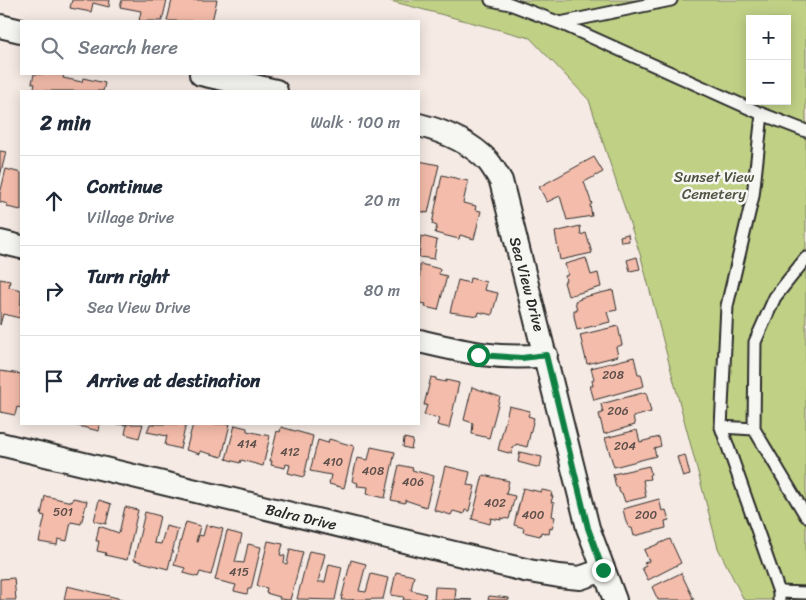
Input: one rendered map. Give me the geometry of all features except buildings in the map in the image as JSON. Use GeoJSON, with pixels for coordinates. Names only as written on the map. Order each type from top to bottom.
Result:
{"type":"FeatureCollection","features":[{"type":"Feature","properties":{"kind":"street"},"geometry":{"type":"LineString","coordinates":[[0,26],[20,31]]}},
{"type":"Feature","properties":{"kind":"street"},"geometry":{"type":"LineString","coordinates":[[205,75],[272,90]]}},
{"type":"Feature","properties":{"kind":"street","name":"Sea View Drive"},"geometry":{"type":"LineString","coordinates":[[420,125],[446,134],[469,145],[488,161],[501,181],[588,528],[616,600]]}},
{"type":"Feature","properties":{"kind":"street"},"geometry":{"type":"LineString","coordinates":[[0,242],[20,247]]}},
{"type":"Feature","properties":{"kind":"street"},"geometry":{"type":"LineString","coordinates":[[420,341],[478,355],[522,358],[546,355]]}},
{"type":"Feature","properties":{"kind":"street","name":"Balra Drive"},"geometry":{"type":"LineString","coordinates":[[0,444],[529,571],[580,578],[603,570]]}},
{"type":"Feature","properties":{"kind":"lane"},"geometry":{"type":"LineString","coordinates":[[491,0],[509,2],[560,23],[762,114],[806,131]]}},
{"type":"Feature","properties":{"kind":"lane"},"geometry":{"type":"LineString","coordinates":[[560,23],[671,0]]}},
{"type":"Feature","properties":{"kind":"lane"},"geometry":{"type":"LineString","coordinates":[[762,114],[753,196],[727,306],[721,426],[779,596],[806,593]]}},
{"type":"Feature","properties":{"kind":"lane"},"geometry":{"type":"LineString","coordinates":[[806,258],[775,297],[755,342],[754,429],[806,516]]}},
{"type":"Feature","properties":{"kind":"lane"},"geometry":{"type":"LineString","coordinates":[[721,426],[754,429]]}},
{"type":"Feature","properties":{"kind":"green space","name":"Sunset View Cemetery"},"geometry":{"type":"Polygon","coordinates":[[[387,0],[806,0],[806,600],[744,600],[718,548],[641,257],[589,100],[530,38],[387,0]]]}},
{"type":"Feature","properties":{"kind":"route"},"geometry":{"type":"LineString","coordinates":[[478,355],[522,358],[546,355],[588,528],[603,570]]}}]}
